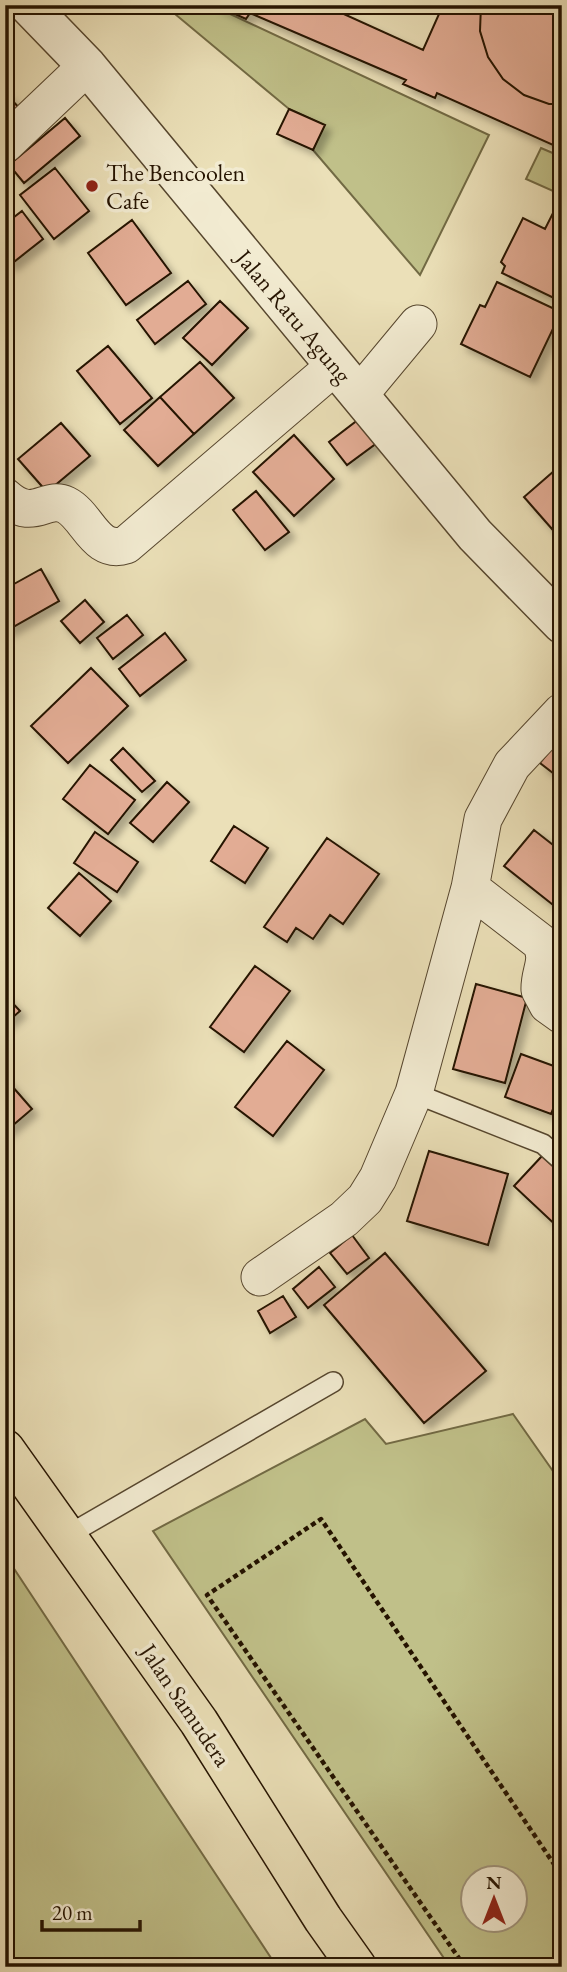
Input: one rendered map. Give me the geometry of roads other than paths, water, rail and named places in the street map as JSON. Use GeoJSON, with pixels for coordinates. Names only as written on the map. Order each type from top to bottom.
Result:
{"type":"FeatureCollection","features":[{"type":"Feature","properties":{"kind":"main road","name":"Jalan Samudera"},"geometry":{"type":"LineString","coordinates":[[5,1449],[199,1722],[323,1919],[357,1967]]}},
{"type":"Feature","properties":{"kind":"street","name":"Jalan Ratu Agung"},"geometry":{"type":"LineString","coordinates":[[28,5],[86,66],[475,535],[562,624]]}},
{"type":"Feature","properties":{"kind":"street"},"geometry":{"type":"LineString","coordinates":[[5,144],[86,66]]}},
{"type":"Feature","properties":{"kind":"street"},"geometry":{"type":"LineString","coordinates":[[359,395],[418,324]]}},
{"type":"Feature","properties":{"kind":"street"},"geometry":{"type":"LineString","coordinates":[[5,497],[14,505],[26,509],[36,510],[57,503],[68,506],[96,537],[113,547],[126,545],[335,366]]}},
{"type":"Feature","properties":{"kind":"street"},"geometry":{"type":"LineString","coordinates":[[260,1277],[344,1220],[365,1199],[378,1178],[414,1093],[470,888],[478,836],[495,791],[512,765],[562,712]]}},
{"type":"Feature","properties":{"kind":"street"},"geometry":{"type":"LineString","coordinates":[[470,888],[540,942],[545,950],[546,962],[540,990],[548,1005],[562,1015]]}},
{"type":"Feature","properties":{"kind":"lane"},"geometry":{"type":"LineString","coordinates":[[414,1093],[543,1144],[562,1161]]}},
{"type":"Feature","properties":{"kind":"lane"},"geometry":{"type":"LineString","coordinates":[[68,1535],[333,1382]]}},
{"type":"Feature","properties":{"kind":"place","name":"The Bencoolen Cafe"},"geometry":{"type":"Point","coordinates":[92,186]}}]}
